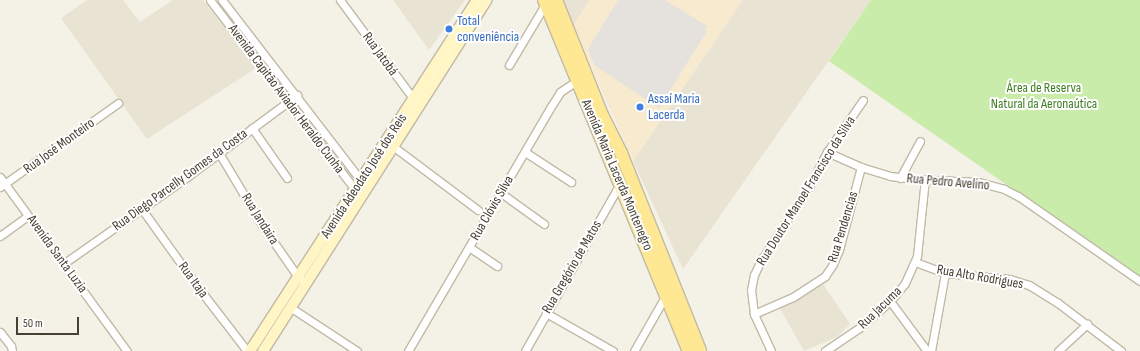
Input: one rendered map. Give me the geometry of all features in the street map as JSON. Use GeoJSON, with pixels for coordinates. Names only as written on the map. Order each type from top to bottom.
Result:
{"type":"FeatureCollection","features":[{"type":"Feature","properties":{"kind":"main road","name":"Avenida Adeodato José dos Reis"},"geometry":{"type":"LineString","coordinates":[[417,102],[477,0]]}},
{"type":"Feature","properties":{"kind":"main road","name":"Avenida Adeodato José dos Reis"},"geometry":{"type":"LineString","coordinates":[[263,351],[290,307],[302,280],[355,189],[390,144],[487,0]]}},
{"type":"Feature","properties":{"kind":"main road","name":"Avenida Maria Lacerda Montenegro"},"geometry":{"type":"LineString","coordinates":[[549,1],[582,78],[620,184],[667,294],[689,351]]}},
{"type":"Feature","properties":{"kind":"main road","name":"Avenida Maria Lacerda Montenegro"},"geometry":{"type":"LineString","coordinates":[[582,78],[621,153],[700,351]]}},
{"type":"Feature","properties":{"kind":"main road","name":"Avenida Adeodato José dos Reis"},"geometry":{"type":"LineString","coordinates":[[248,351],[365,194],[390,144]]}},
{"type":"Feature","properties":{"kind":"street","name":"Avenida Capitão Aviador Heraldo Cunha"},"geometry":{"type":"LineString","coordinates":[[210,0],[355,189],[365,194]]}},
{"type":"Feature","properties":{"kind":"street","name":"Avenida Capitão Aviador Heraldo Cunha"},"geometry":{"type":"LineString","coordinates":[[222,0],[361,180],[365,194]]}},
{"type":"Feature","properties":{"kind":"street","name":"Rua Jatobá"},"geometry":{"type":"LineString","coordinates":[[340,0],[417,102]]}},
{"type":"Feature","properties":{"kind":"street"},"geometry":{"type":"LineString","coordinates":[[509,65],[549,1]]}},
{"type":"Feature","properties":{"kind":"street","name":"Rua Clóvis Silva"},"geometry":{"type":"LineString","coordinates":[[408,351],[560,92],[582,78]]}},
{"type":"Feature","properties":{"kind":"street","name":"Rua Diego Parcelly Gomes da Costa"},"geometry":{"type":"LineString","coordinates":[[63,264],[219,153],[289,102],[296,95]]}},
{"type":"Feature","properties":{"kind":"street","name":"Rua Doutor Manoel Francisco da Silva"},"geometry":{"type":"LineString","coordinates":[[771,351],[754,314],[751,290],[760,262],[790,217],[827,152],[863,100]]}},
{"type":"Feature","properties":{"kind":"street","name":"Rua José Monteiro"},"geometry":{"type":"LineString","coordinates":[[3,186],[118,103]]}},
{"type":"Feature","properties":{"kind":"street"},"geometry":{"type":"LineString","coordinates":[[252,128],[287,178]]}},
{"type":"Feature","properties":{"kind":"street"},"geometry":{"type":"LineString","coordinates":[[900,178],[920,141]]}},
{"type":"Feature","properties":{"kind":"street"},"geometry":{"type":"LineString","coordinates":[[390,144],[478,210]]}},
{"type":"Feature","properties":{"kind":"street"},"geometry":{"type":"LineString","coordinates":[[525,152],[571,182]]}},
{"type":"Feature","properties":{"kind":"street","name":"Rua Pedro Avelino"},"geometry":{"type":"LineString","coordinates":[[827,152],[861,167],[900,178],[978,182],[1004,189],[1018,196],[1140,281]]}},
{"type":"Feature","properties":{"kind":"street","name":"Rua Jandaira"},"geometry":{"type":"LineString","coordinates":[[219,153],[262,225],[302,280]]}},
{"type":"Feature","properties":{"kind":"street","name":"Rua Pendencias"},"geometry":{"type":"LineString","coordinates":[[754,314],[793,297],[825,276],[833,264],[839,250],[861,167]]}},
{"type":"Feature","properties":{"kind":"street","name":"Avenida Santa Luzia"},"geometry":{"type":"LineString","coordinates":[[0,177],[3,186],[28,216],[126,351]]}},
{"type":"Feature","properties":{"kind":"street","name":"Rua Jacuma"},"geometry":{"type":"LineString","coordinates":[[825,351],[849,336],[890,301],[905,283],[915,262],[919,248],[925,179]]}},
{"type":"Feature","properties":{"kind":"street","name":"Rua Gregório de Matos"},"geometry":{"type":"LineString","coordinates":[[525,351],[620,184]]}},
{"type":"Feature","properties":{"kind":"street"},"geometry":{"type":"LineString","coordinates":[[501,193],[544,224]]}},
{"type":"Feature","properties":{"kind":"street","name":"Rua Itaja"},"geometry":{"type":"LineString","coordinates":[[141,208],[197,286],[248,351]]}},
{"type":"Feature","properties":{"kind":"street"},"geometry":{"type":"LineString","coordinates":[[0,236],[28,216]]}},
{"type":"Feature","properties":{"kind":"street"},"geometry":{"type":"LineString","coordinates":[[469,247],[497,266]]}},
{"type":"Feature","properties":{"kind":"street","name":"Rua Alto Rodrigues"},"geometry":{"type":"LineString","coordinates":[[915,262],[945,274],[1019,281],[1058,303],[1121,351]]}},
{"type":"Feature","properties":{"kind":"street"},"geometry":{"type":"LineString","coordinates":[[930,351],[945,274]]}},
{"type":"Feature","properties":{"kind":"street"},"geometry":{"type":"LineString","coordinates":[[634,351],[667,294]]}},
{"type":"Feature","properties":{"kind":"street"},"geometry":{"type":"LineString","coordinates":[[890,301],[927,351]]}},
{"type":"Feature","properties":{"kind":"street"},"geometry":{"type":"LineString","coordinates":[[290,307],[357,351]]}},
{"type":"Feature","properties":{"kind":"street"},"geometry":{"type":"LineString","coordinates":[[546,313],[613,351]]}},
{"type":"Feature","properties":{"kind":"street"},"geometry":{"type":"LineString","coordinates":[[1058,351],[1087,324]]}},
{"type":"Feature","properties":{"kind":"street"},"geometry":{"type":"LineString","coordinates":[[0,332],[11,346],[12,351]]}},
{"type":"Feature","properties":{"kind":"shaded area"},"geometry":{"type":"Polygon","coordinates":[[[87,0],[123,0],[140,22],[173,0],[203,0],[256,68],[147,139],[61,18],[87,0]]]}},
{"type":"Feature","properties":{"kind":"shaded area"},"geometry":{"type":"Polygon","coordinates":[[[393,0],[465,0],[429,50],[393,0]]]}},
{"type":"Feature","properties":{"kind":"shaded area"},"geometry":{"type":"Polygon","coordinates":[[[563,0],[590,0],[573,26],[563,0]]]}},
{"type":"Feature","properties":{"kind":"shaded area","name":"Assaí Maria Lacerda"},"geometry":{"type":"Polygon","coordinates":[[[590,0],[743,0],[633,161],[573,26],[590,0]]]}},
{"type":"Feature","properties":{"kind":"shaded area"},"geometry":{"type":"Polygon","coordinates":[[[618,0],[665,0],[707,26],[705,29],[707,31],[659,108],[594,65],[588,49],[618,0]]]}},
{"type":"Feature","properties":{"kind":"shaded area"},"geometry":{"type":"Polygon","coordinates":[[[743,0],[871,0],[683,269],[633,161],[743,0]]]}},
{"type":"Feature","properties":{"kind":"shaded area"},"geometry":{"type":"Polygon","coordinates":[[[823,284],[850,324],[837,337],[804,351],[779,307],[823,284]]]}},
{"type":"Feature","properties":{"kind":"green space","name":"Área de Reserva Natural da Aeronaútica"},"geometry":{"type":"Polygon","coordinates":[[[871,0],[1140,0],[1140,278],[829,61],[871,0]]]}},
{"type":"Feature","properties":{"kind":"place","name":"Total conveniência"},"geometry":{"type":"Point","coordinates":[449,29]}},
{"type":"Feature","properties":{"kind":"place","name":"Assaí Maria Lacerda"},"geometry":{"type":"Point","coordinates":[640,107]}}]}
